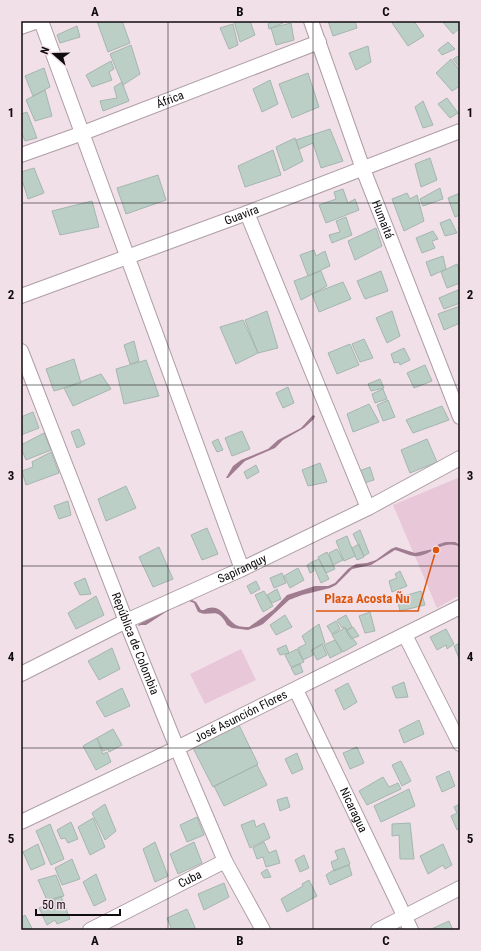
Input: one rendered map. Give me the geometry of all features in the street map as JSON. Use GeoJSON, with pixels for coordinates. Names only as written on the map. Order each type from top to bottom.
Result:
{"type":"FeatureCollection","features":[{"type":"Feature","properties":{"kind":"street"},"geometry":{"type":"LineString","coordinates":[[21,27],[40,21],[83,133],[242,569]]}},
{"type":"Feature","properties":{"kind":"street","name":"Humaitá"},"geometry":{"type":"LineString","coordinates":[[311,21],[363,169],[460,417]]}},
{"type":"Feature","properties":{"kind":"street","name":"África"},"geometry":{"type":"LineString","coordinates":[[21,155],[83,133],[319,42]]}},
{"type":"Feature","properties":{"kind":"street","name":"Guavira"},"geometry":{"type":"LineString","coordinates":[[21,296],[247,213],[460,130]]}},
{"type":"Feature","properties":{"kind":"street"},"geometry":{"type":"LineString","coordinates":[[247,213],[368,508]]}},
{"type":"Feature","properties":{"kind":"street","name":"República de Colombia"},"geometry":{"type":"LineString","coordinates":[[21,351],[177,748],[225,861],[263,930]]}},
{"type":"Feature","properties":{"kind":"street","name":"Sapiranguy"},"geometry":{"type":"LineString","coordinates":[[21,674],[126,621],[242,569],[368,508],[460,458]]}},
{"type":"Feature","properties":{"kind":"street","name":"José Asunción Flores"},"geometry":{"type":"LineString","coordinates":[[21,822],[296,690],[460,607]]}},
{"type":"Feature","properties":{"kind":"street"},"geometry":{"type":"LineString","coordinates":[[405,635],[460,744]]}},
{"type":"Feature","properties":{"kind":"street","name":"Nicaragua"},"geometry":{"type":"LineString","coordinates":[[296,690],[408,924]]}},
{"type":"Feature","properties":{"kind":"street","name":"Cuba"},"geometry":{"type":"LineString","coordinates":[[90,930],[225,861]]}},
{"type":"Feature","properties":{"kind":"street"},"geometry":{"type":"LineString","coordinates":[[378,930],[408,924],[460,888]]}},
{"type":"Feature","properties":{"kind":"shaded area"},"geometry":{"type":"Polygon","coordinates":[[[313,415],[315,416],[314,419],[304,428],[283,440],[275,448],[245,461],[228,478],[226,478],[233,466],[241,460],[268,449],[278,440],[301,428],[313,415]]]}},
{"type":"Feature","properties":{"kind":"shaded area"},"geometry":{"type":"Polygon","coordinates":[[[460,477],[460,595],[437,608],[393,505],[460,477]]]}},
{"type":"Feature","properties":{"kind":"shaded area"},"geometry":{"type":"Polygon","coordinates":[[[455,542],[460,545],[460,547],[449,545],[439,547],[419,556],[410,555],[395,550],[371,565],[352,569],[336,585],[330,588],[289,600],[263,624],[248,630],[232,628],[227,625],[220,615],[198,612],[194,603],[189,601],[172,608],[146,625],[138,626],[163,610],[190,599],[196,602],[201,610],[210,608],[219,609],[236,625],[241,627],[249,627],[273,610],[287,595],[315,586],[328,586],[335,583],[348,569],[356,564],[376,560],[396,547],[415,553],[433,549],[439,544],[455,542]]]}},
{"type":"Feature","properties":{"kind":"shaded area"},"geometry":{"type":"Polygon","coordinates":[[[241,649],[256,680],[205,704],[190,674],[241,649]]]}},
{"type":"Feature","properties":{"kind":"building"},"geometry":{"type":"Polygon","coordinates":[[[97,21],[122,21],[130,43],[108,52],[97,21]]]}},
{"type":"Feature","properties":{"kind":"building"},"geometry":{"type":"Polygon","coordinates":[[[234,21],[250,21],[255,35],[240,42],[234,21]]]}},
{"type":"Feature","properties":{"kind":"building"},"geometry":{"type":"Polygon","coordinates":[[[273,21],[282,21],[283,23],[269,29],[268,24],[273,21]]]}},
{"type":"Feature","properties":{"kind":"building"},"geometry":{"type":"Polygon","coordinates":[[[328,21],[355,21],[357,28],[333,36],[328,21]]]}},
{"type":"Feature","properties":{"kind":"building"},"geometry":{"type":"Polygon","coordinates":[[[396,21],[414,21],[424,36],[408,46],[392,23],[396,21]]]}},
{"type":"Feature","properties":{"kind":"building"},"geometry":{"type":"Polygon","coordinates":[[[442,21],[460,21],[460,28],[453,34],[442,21]]]}},
{"type":"Feature","properties":{"kind":"building"},"geometry":{"type":"Polygon","coordinates":[[[291,23],[294,40],[276,45],[271,28],[291,23]]]}},
{"type":"Feature","properties":{"kind":"building"},"geometry":{"type":"Polygon","coordinates":[[[233,24],[238,45],[229,49],[220,28],[233,24]]]}},
{"type":"Feature","properties":{"kind":"building"},"geometry":{"type":"Polygon","coordinates":[[[77,26],[80,37],[60,43],[57,35],[77,26]]]}},
{"type":"Feature","properties":{"kind":"building"},"geometry":{"type":"Polygon","coordinates":[[[448,42],[455,49],[442,55],[438,50],[448,42]]]}},
{"type":"Feature","properties":{"kind":"building"},"geometry":{"type":"Polygon","coordinates":[[[131,45],[140,74],[123,85],[110,54],[131,45]]]}},
{"type":"Feature","properties":{"kind":"building"},"geometry":{"type":"Polygon","coordinates":[[[368,46],[371,62],[356,70],[349,53],[368,46]]]}},
{"type":"Feature","properties":{"kind":"building"},"geometry":{"type":"Polygon","coordinates":[[[460,55],[460,68],[453,59],[460,55]]]}},
{"type":"Feature","properties":{"kind":"building"},"geometry":{"type":"Polygon","coordinates":[[[451,59],[460,71],[460,86],[452,91],[436,73],[451,59]]]}},
{"type":"Feature","properties":{"kind":"building"},"geometry":{"type":"Polygon","coordinates":[[[111,61],[114,69],[109,72],[112,80],[92,87],[86,75],[111,61]]]}},
{"type":"Feature","properties":{"kind":"building"},"geometry":{"type":"Polygon","coordinates":[[[44,68],[50,87],[33,96],[25,76],[44,68]]]}},
{"type":"Feature","properties":{"kind":"building"},"geometry":{"type":"Polygon","coordinates":[[[308,73],[319,107],[292,118],[279,84],[308,73]]]}},
{"type":"Feature","properties":{"kind":"building"},"geometry":{"type":"Polygon","coordinates":[[[270,80],[278,104],[262,112],[253,89],[270,80]]]}},
{"type":"Feature","properties":{"kind":"building"},"geometry":{"type":"Polygon","coordinates":[[[122,82],[129,101],[103,111],[100,101],[117,98],[114,87],[122,82]]]}},
{"type":"Feature","properties":{"kind":"building"},"geometry":{"type":"Polygon","coordinates":[[[45,90],[52,116],[35,121],[26,100],[45,90]]]}},
{"type":"Feature","properties":{"kind":"building"},"geometry":{"type":"Polygon","coordinates":[[[447,98],[458,113],[450,118],[438,104],[447,98]]]}},
{"type":"Feature","properties":{"kind":"building"},"geometry":{"type":"Polygon","coordinates":[[[423,101],[433,125],[423,128],[415,107],[423,101]]]}},
{"type":"Feature","properties":{"kind":"building"},"geometry":{"type":"Polygon","coordinates":[[[27,112],[37,138],[25,141],[21,131],[21,114],[27,112]]]}},
{"type":"Feature","properties":{"kind":"building"},"geometry":{"type":"Polygon","coordinates":[[[330,129],[343,161],[321,168],[313,143],[299,149],[296,140],[330,129]]]}},
{"type":"Feature","properties":{"kind":"building"},"geometry":{"type":"Polygon","coordinates":[[[295,138],[303,161],[284,171],[276,147],[295,138]]]}},
{"type":"Feature","properties":{"kind":"building"},"geometry":{"type":"Polygon","coordinates":[[[273,150],[281,175],[245,187],[238,166],[273,150]]]}},
{"type":"Feature","properties":{"kind":"building"},"geometry":{"type":"Polygon","coordinates":[[[430,158],[437,180],[421,187],[415,164],[430,158]]]}},
{"type":"Feature","properties":{"kind":"building"},"geometry":{"type":"Polygon","coordinates":[[[34,168],[44,193],[28,199],[23,183],[21,184],[21,172],[34,168]]]}},
{"type":"Feature","properties":{"kind":"building"},"geometry":{"type":"Polygon","coordinates":[[[158,175],[166,200],[126,214],[117,188],[158,175]]]}},
{"type":"Feature","properties":{"kind":"building"},"geometry":{"type":"Polygon","coordinates":[[[440,188],[443,199],[423,206],[420,199],[440,188]]]}},
{"type":"Feature","properties":{"kind":"building"},"geometry":{"type":"Polygon","coordinates":[[[343,189],[348,203],[355,199],[359,210],[326,223],[319,205],[336,199],[334,192],[343,189]]]}},
{"type":"Feature","properties":{"kind":"building"},"geometry":{"type":"Polygon","coordinates":[[[407,193],[410,199],[417,195],[424,221],[404,231],[392,199],[407,193]]]}},
{"type":"Feature","properties":{"kind":"building"},"geometry":{"type":"Polygon","coordinates":[[[460,193],[460,215],[455,217],[448,198],[460,193]]]}},
{"type":"Feature","properties":{"kind":"building"},"geometry":{"type":"Polygon","coordinates":[[[92,201],[99,227],[60,235],[52,211],[92,201]]]}},
{"type":"Feature","properties":{"kind":"building"},"geometry":{"type":"Polygon","coordinates":[[[346,217],[352,235],[332,243],[329,235],[340,232],[336,221],[346,217]]]}},
{"type":"Feature","properties":{"kind":"building"},"geometry":{"type":"Polygon","coordinates":[[[450,219],[457,233],[445,236],[440,223],[450,219]]]}},
{"type":"Feature","properties":{"kind":"building"},"geometry":{"type":"Polygon","coordinates":[[[376,228],[382,246],[355,260],[348,241],[376,228]]]}},
{"type":"Feature","properties":{"kind":"building"},"geometry":{"type":"Polygon","coordinates":[[[433,231],[438,239],[432,241],[435,248],[422,253],[416,238],[433,231]]]}},
{"type":"Feature","properties":{"kind":"building"},"geometry":{"type":"Polygon","coordinates":[[[314,250],[316,256],[325,251],[330,266],[308,276],[300,255],[314,250]]]}},
{"type":"Feature","properties":{"kind":"building"},"geometry":{"type":"Polygon","coordinates":[[[443,256],[446,269],[431,276],[426,262],[443,256]]]}},
{"type":"Feature","properties":{"kind":"building"},"geometry":{"type":"Polygon","coordinates":[[[457,264],[460,272],[460,283],[447,288],[441,272],[457,264]]]}},
{"type":"Feature","properties":{"kind":"building"},"geometry":{"type":"Polygon","coordinates":[[[321,271],[327,286],[301,300],[294,281],[321,271]]]}},
{"type":"Feature","properties":{"kind":"building"},"geometry":{"type":"Polygon","coordinates":[[[381,271],[388,291],[365,299],[357,281],[381,271]]]}},
{"type":"Feature","properties":{"kind":"building"},"geometry":{"type":"Polygon","coordinates":[[[343,282],[351,299],[319,312],[312,294],[343,282]]]}},
{"type":"Feature","properties":{"kind":"building"},"geometry":{"type":"Polygon","coordinates":[[[458,290],[460,294],[460,303],[444,309],[439,298],[458,290]]]}},
{"type":"Feature","properties":{"kind":"building"},"geometry":{"type":"Polygon","coordinates":[[[460,306],[460,323],[444,330],[438,314],[460,306]]]}},
{"type":"Feature","properties":{"kind":"building"},"geometry":{"type":"Polygon","coordinates":[[[267,311],[278,348],[258,353],[245,320],[267,311]]]}},
{"type":"Feature","properties":{"kind":"building"},"geometry":{"type":"Polygon","coordinates":[[[392,311],[400,336],[387,343],[376,318],[392,311]]]}},
{"type":"Feature","properties":{"kind":"building"},"geometry":{"type":"Polygon","coordinates":[[[243,320],[258,353],[236,364],[220,327],[243,320]]]}},
{"type":"Feature","properties":{"kind":"building"},"geometry":{"type":"Polygon","coordinates":[[[364,339],[373,358],[360,362],[352,344],[364,339]]]}},
{"type":"Feature","properties":{"kind":"building"},"geometry":{"type":"Polygon","coordinates":[[[134,341],[139,361],[130,364],[124,345],[134,341]]]}},
{"type":"Feature","properties":{"kind":"building"},"geometry":{"type":"Polygon","coordinates":[[[350,344],[359,365],[337,374],[328,353],[350,344]]]}},
{"type":"Feature","properties":{"kind":"building"},"geometry":{"type":"Polygon","coordinates":[[[404,348],[410,360],[400,365],[399,362],[394,363],[391,354],[404,348]]]}},
{"type":"Feature","properties":{"kind":"building"},"geometry":{"type":"Polygon","coordinates":[[[74,359],[81,383],[54,391],[46,369],[74,359]]]}},
{"type":"Feature","properties":{"kind":"building"},"geometry":{"type":"Polygon","coordinates":[[[146,360],[159,396],[124,404],[116,369],[146,360]]]}},
{"type":"Feature","properties":{"kind":"building"},"geometry":{"type":"Polygon","coordinates":[[[425,365],[432,381],[414,388],[407,373],[425,365]]]}},
{"type":"Feature","properties":{"kind":"building"},"geometry":{"type":"Polygon","coordinates":[[[101,374],[111,389],[73,406],[64,388],[101,374]]]}},
{"type":"Feature","properties":{"kind":"building"},"geometry":{"type":"Polygon","coordinates":[[[380,379],[384,388],[371,391],[368,384],[380,379]]]}},
{"type":"Feature","properties":{"kind":"building"},"geometry":{"type":"Polygon","coordinates":[[[288,387],[294,403],[283,408],[276,393],[288,387]]]}},
{"type":"Feature","properties":{"kind":"building"},"geometry":{"type":"Polygon","coordinates":[[[383,389],[387,399],[375,403],[372,394],[383,389]]]}},
{"type":"Feature","properties":{"kind":"building"},"geometry":{"type":"Polygon","coordinates":[[[388,400],[395,417],[383,421],[377,405],[388,400]]]}},
{"type":"Feature","properties":{"kind":"building"},"geometry":{"type":"Polygon","coordinates":[[[369,404],[379,422],[353,432],[347,414],[369,404]]]}},
{"type":"Feature","properties":{"kind":"building"},"geometry":{"type":"Polygon","coordinates":[[[442,406],[449,420],[413,433],[406,420],[442,406]]]}},
{"type":"Feature","properties":{"kind":"building"},"geometry":{"type":"Polygon","coordinates":[[[33,412],[39,428],[21,435],[21,417],[33,412]]]}},
{"type":"Feature","properties":{"kind":"building"},"geometry":{"type":"Polygon","coordinates":[[[79,429],[85,444],[77,448],[71,432],[79,429]]]}},
{"type":"Feature","properties":{"kind":"building"},"geometry":{"type":"Polygon","coordinates":[[[242,431],[250,449],[232,456],[225,438],[242,431]]]}},
{"type":"Feature","properties":{"kind":"building"},"geometry":{"type":"Polygon","coordinates":[[[44,433],[51,450],[26,460],[21,445],[44,433]]]}},
{"type":"Feature","properties":{"kind":"building"},"geometry":{"type":"Polygon","coordinates":[[[218,439],[223,450],[217,452],[212,442],[218,439]]]}},
{"type":"Feature","properties":{"kind":"building"},"geometry":{"type":"Polygon","coordinates":[[[427,439],[437,462],[410,473],[401,450],[427,439]]]}},
{"type":"Feature","properties":{"kind":"building"},"geometry":{"type":"Polygon","coordinates":[[[51,452],[59,473],[26,485],[22,471],[33,467],[32,462],[51,452]]]}},
{"type":"Feature","properties":{"kind":"building"},"geometry":{"type":"Polygon","coordinates":[[[320,463],[327,482],[308,486],[302,470],[320,463]]]}},
{"type":"Feature","properties":{"kind":"building"},"geometry":{"type":"Polygon","coordinates":[[[256,465],[259,472],[247,479],[244,472],[256,465]]]}},
{"type":"Feature","properties":{"kind":"building"},"geometry":{"type":"Polygon","coordinates":[[[370,467],[374,480],[364,483],[359,471],[370,467]]]}},
{"type":"Feature","properties":{"kind":"building"},"geometry":{"type":"Polygon","coordinates":[[[126,486],[136,508],[106,521],[98,499],[126,486]]]}},
{"type":"Feature","properties":{"kind":"building"},"geometry":{"type":"Polygon","coordinates":[[[68,501],[71,515],[59,519],[54,506],[68,501]]]}},
{"type":"Feature","properties":{"kind":"building"},"geometry":{"type":"Polygon","coordinates":[[[207,528],[218,554],[202,560],[191,535],[207,528]]]}},
{"type":"Feature","properties":{"kind":"building"},"geometry":{"type":"Polygon","coordinates":[[[360,530],[369,553],[364,556],[353,534],[360,530]]]}},
{"type":"Feature","properties":{"kind":"building"},"geometry":{"type":"Polygon","coordinates":[[[347,536],[355,556],[344,561],[336,541],[347,536]]]}},
{"type":"Feature","properties":{"kind":"building"},"geometry":{"type":"Polygon","coordinates":[[[359,544],[364,557],[357,560],[352,548],[359,544]]]}},
{"type":"Feature","properties":{"kind":"building"},"geometry":{"type":"Polygon","coordinates":[[[159,547],[173,579],[153,587],[139,557],[159,547]]]}},
{"type":"Feature","properties":{"kind":"building"},"geometry":{"type":"Polygon","coordinates":[[[337,549],[343,560],[333,565],[329,553],[337,549]]]}},
{"type":"Feature","properties":{"kind":"building"},"geometry":{"type":"Polygon","coordinates":[[[327,552],[335,569],[326,573],[318,557],[327,552]]]}},
{"type":"Feature","properties":{"kind":"building"},"geometry":{"type":"Polygon","coordinates":[[[319,559],[329,579],[321,583],[312,562],[319,559]]]}},
{"type":"Feature","properties":{"kind":"building"},"geometry":{"type":"Polygon","coordinates":[[[312,562],[314,571],[310,573],[307,565],[312,562]]]}},
{"type":"Feature","properties":{"kind":"building"},"geometry":{"type":"Polygon","coordinates":[[[298,568],[304,580],[290,588],[284,576],[298,568]]]}},
{"type":"Feature","properties":{"kind":"building"},"geometry":{"type":"Polygon","coordinates":[[[400,571],[407,586],[392,592],[389,581],[397,578],[395,574],[400,571]]]}},
{"type":"Feature","properties":{"kind":"building"},"geometry":{"type":"Polygon","coordinates":[[[282,573],[286,583],[274,588],[270,578],[282,573]]]}},
{"type":"Feature","properties":{"kind":"building"},"geometry":{"type":"Polygon","coordinates":[[[85,578],[91,594],[80,595],[74,583],[85,578]]]}},
{"type":"Feature","properties":{"kind":"building"},"geometry":{"type":"Polygon","coordinates":[[[256,581],[260,589],[251,594],[247,586],[256,581]]]}},
{"type":"Feature","properties":{"kind":"building"},"geometry":{"type":"Polygon","coordinates":[[[277,589],[281,599],[272,603],[267,595],[277,589]]]}},
{"type":"Feature","properties":{"kind":"building"},"geometry":{"type":"Polygon","coordinates":[[[264,591],[273,606],[263,612],[255,595],[264,591]]]}},
{"type":"Feature","properties":{"kind":"building"},"geometry":{"type":"Polygon","coordinates":[[[421,591],[425,605],[400,611],[397,598],[421,591]]]}},
{"type":"Feature","properties":{"kind":"building"},"geometry":{"type":"Polygon","coordinates":[[[96,596],[104,615],[76,629],[68,613],[96,596]]]}},
{"type":"Feature","properties":{"kind":"building"},"geometry":{"type":"Polygon","coordinates":[[[370,612],[375,631],[365,633],[359,616],[370,612]]]}},
{"type":"Feature","properties":{"kind":"building"},"geometry":{"type":"Polygon","coordinates":[[[285,615],[292,627],[276,635],[270,625],[285,615]]]}},
{"type":"Feature","properties":{"kind":"building"},"geometry":{"type":"Polygon","coordinates":[[[346,615],[352,627],[347,630],[345,627],[342,628],[337,620],[346,615]]]}},
{"type":"Feature","properties":{"kind":"building"},"geometry":{"type":"Polygon","coordinates":[[[336,621],[340,629],[332,634],[327,626],[336,621]]]}},
{"type":"Feature","properties":{"kind":"building"},"geometry":{"type":"Polygon","coordinates":[[[319,624],[325,643],[311,650],[313,655],[303,660],[298,648],[306,644],[302,636],[319,624]]]}},
{"type":"Feature","properties":{"kind":"building"},"geometry":{"type":"Polygon","coordinates":[[[353,627],[359,636],[351,639],[346,631],[353,627]]]}},
{"type":"Feature","properties":{"kind":"building"},"geometry":{"type":"Polygon","coordinates":[[[345,628],[357,644],[343,652],[332,635],[345,628]]]}},
{"type":"Feature","properties":{"kind":"building"},"geometry":{"type":"Polygon","coordinates":[[[446,629],[454,644],[447,649],[446,645],[437,650],[430,637],[446,629]]]}},
{"type":"Feature","properties":{"kind":"building"},"geometry":{"type":"Polygon","coordinates":[[[335,640],[342,652],[330,658],[324,645],[335,640]]]}},
{"type":"Feature","properties":{"kind":"building"},"geometry":{"type":"Polygon","coordinates":[[[460,643],[460,661],[454,646],[460,643]]]}},
{"type":"Feature","properties":{"kind":"building"},"geometry":{"type":"Polygon","coordinates":[[[322,644],[327,655],[317,660],[312,650],[322,644]]]}},
{"type":"Feature","properties":{"kind":"building"},"geometry":{"type":"Polygon","coordinates":[[[286,645],[289,653],[280,655],[277,649],[286,645]]]}},
{"type":"Feature","properties":{"kind":"building"},"geometry":{"type":"Polygon","coordinates":[[[112,648],[120,669],[99,680],[88,661],[112,648]]]}},
{"type":"Feature","properties":{"kind":"building"},"geometry":{"type":"Polygon","coordinates":[[[297,649],[304,662],[291,667],[285,655],[297,649]]]}},
{"type":"Feature","properties":{"kind":"building"},"geometry":{"type":"Polygon","coordinates":[[[300,664],[303,672],[295,675],[291,668],[300,664]]]}},
{"type":"Feature","properties":{"kind":"building"},"geometry":{"type":"Polygon","coordinates":[[[404,682],[408,697],[396,698],[392,687],[404,682]]]}},
{"type":"Feature","properties":{"kind":"building"},"geometry":{"type":"Polygon","coordinates":[[[348,683],[357,702],[344,710],[335,690],[348,683]]]}},
{"type":"Feature","properties":{"kind":"building"},"geometry":{"type":"Polygon","coordinates":[[[122,688],[130,706],[105,717],[96,702],[122,688]]]}},
{"type":"Feature","properties":{"kind":"building"},"geometry":{"type":"Polygon","coordinates":[[[419,720],[424,734],[404,743],[399,730],[419,720]]]}},
{"type":"Feature","properties":{"kind":"building"},"geometry":{"type":"Polygon","coordinates":[[[239,725],[258,764],[213,787],[193,748],[239,725]]]}},
{"type":"Feature","properties":{"kind":"building"},"geometry":{"type":"Polygon","coordinates":[[[113,729],[122,745],[109,752],[108,749],[103,751],[97,738],[113,729]]]}},
{"type":"Feature","properties":{"kind":"building"},"geometry":{"type":"Polygon","coordinates":[[[97,738],[103,754],[107,752],[111,762],[96,770],[83,746],[97,738]]]}},
{"type":"Feature","properties":{"kind":"building"},"geometry":{"type":"Polygon","coordinates":[[[357,747],[364,763],[350,769],[343,753],[357,747]]]}},
{"type":"Feature","properties":{"kind":"building"},"geometry":{"type":"Polygon","coordinates":[[[297,753],[303,769],[292,774],[285,759],[297,753]]]}},
{"type":"Feature","properties":{"kind":"building"},"geometry":{"type":"Polygon","coordinates":[[[401,761],[411,781],[402,786],[392,765],[401,761]]]}},
{"type":"Feature","properties":{"kind":"building"},"geometry":{"type":"Polygon","coordinates":[[[257,765],[267,785],[224,806],[214,786],[257,765]]]}},
{"type":"Feature","properties":{"kind":"building"},"geometry":{"type":"Polygon","coordinates":[[[449,771],[455,786],[442,792],[436,777],[449,771]]]}},
{"type":"Feature","properties":{"kind":"building"},"geometry":{"type":"Polygon","coordinates":[[[383,777],[389,787],[398,783],[401,789],[367,805],[359,791],[383,777]]]}},
{"type":"Feature","properties":{"kind":"building"},"geometry":{"type":"Polygon","coordinates":[[[409,789],[415,806],[381,822],[374,806],[409,789]]]}},
{"type":"Feature","properties":{"kind":"building"},"geometry":{"type":"Polygon","coordinates":[[[287,797],[290,807],[280,811],[277,800],[287,797]]]}},
{"type":"Feature","properties":{"kind":"building"},"geometry":{"type":"Polygon","coordinates":[[[105,804],[116,831],[105,840],[92,813],[105,804]]]}},
{"type":"Feature","properties":{"kind":"building"},"geometry":{"type":"Polygon","coordinates":[[[460,804],[460,828],[457,830],[451,816],[457,813],[454,807],[460,804]]]}},
{"type":"Feature","properties":{"kind":"building"},"geometry":{"type":"Polygon","coordinates":[[[197,817],[204,835],[187,842],[180,825],[197,817]]]}},
{"type":"Feature","properties":{"kind":"building"},"geometry":{"type":"Polygon","coordinates":[[[93,818],[105,847],[90,855],[78,827],[93,818]]]}},
{"type":"Feature","properties":{"kind":"building"},"geometry":{"type":"Polygon","coordinates":[[[254,820],[256,827],[264,823],[270,838],[250,848],[241,825],[254,820]]]}},
{"type":"Feature","properties":{"kind":"building"},"geometry":{"type":"Polygon","coordinates":[[[71,822],[78,839],[68,843],[65,838],[61,839],[57,830],[71,822]]]}},
{"type":"Feature","properties":{"kind":"building"},"geometry":{"type":"Polygon","coordinates":[[[410,823],[414,859],[400,859],[399,835],[392,836],[392,824],[410,823]]]}},
{"type":"Feature","properties":{"kind":"building"},"geometry":{"type":"Polygon","coordinates":[[[50,824],[64,859],[51,865],[36,831],[50,824]]]}},
{"type":"Feature","properties":{"kind":"building"},"geometry":{"type":"Polygon","coordinates":[[[155,842],[168,876],[155,882],[143,849],[155,842]]]}},
{"type":"Feature","properties":{"kind":"building"},"geometry":{"type":"Polygon","coordinates":[[[194,842],[202,863],[178,874],[170,854],[194,842]]]}},
{"type":"Feature","properties":{"kind":"building"},"geometry":{"type":"Polygon","coordinates":[[[264,842],[269,853],[276,850],[280,863],[266,867],[263,857],[257,859],[253,848],[264,842]]]}},
{"type":"Feature","properties":{"kind":"building"},"geometry":{"type":"Polygon","coordinates":[[[38,844],[45,864],[31,870],[23,852],[38,844]]]}},
{"type":"Feature","properties":{"kind":"building"},"geometry":{"type":"Polygon","coordinates":[[[443,844],[452,865],[445,869],[443,865],[428,874],[420,856],[443,844]]]}},
{"type":"Feature","properties":{"kind":"building"},"geometry":{"type":"Polygon","coordinates":[[[344,848],[350,864],[334,871],[331,862],[338,859],[335,851],[344,848]]]}},
{"type":"Feature","properties":{"kind":"building"},"geometry":{"type":"Polygon","coordinates":[[[304,855],[309,868],[300,872],[295,860],[304,855]]]}},
{"type":"Feature","properties":{"kind":"building"},"geometry":{"type":"Polygon","coordinates":[[[72,859],[80,879],[62,885],[55,868],[72,859]]]}},
{"type":"Feature","properties":{"kind":"building"},"geometry":{"type":"Polygon","coordinates":[[[349,865],[352,875],[330,885],[326,875],[332,871],[349,865]]]}},
{"type":"Feature","properties":{"kind":"building"},"geometry":{"type":"Polygon","coordinates":[[[267,869],[271,877],[264,878],[261,873],[267,869]]]}},
{"type":"Feature","properties":{"kind":"building"},"geometry":{"type":"Polygon","coordinates":[[[96,874],[106,900],[94,906],[83,882],[96,874]]]}},
{"type":"Feature","properties":{"kind":"building"},"geometry":{"type":"Polygon","coordinates":[[[56,875],[64,896],[47,900],[38,880],[56,875]]]}},
{"type":"Feature","properties":{"kind":"building"},"geometry":{"type":"Polygon","coordinates":[[[309,880],[317,896],[287,912],[281,899],[303,886],[302,884],[309,880]]]}},
{"type":"Feature","properties":{"kind":"building"},"geometry":{"type":"Polygon","coordinates":[[[224,883],[229,897],[204,910],[198,894],[224,883]]]}},
{"type":"Feature","properties":{"kind":"building"},"geometry":{"type":"Polygon","coordinates":[[[61,896],[70,919],[57,924],[55,920],[47,925],[39,908],[61,896]]]}},
{"type":"Feature","properties":{"kind":"building"},"geometry":{"type":"Polygon","coordinates":[[[187,909],[196,930],[172,930],[167,918],[187,909]]]}},
{"type":"Feature","properties":{"kind":"building"},"geometry":{"type":"Polygon","coordinates":[[[25,915],[33,930],[21,930],[21,918],[25,915]]]}},
{"type":"Feature","properties":{"kind":"building"},"geometry":{"type":"Polygon","coordinates":[[[449,921],[453,930],[429,930],[449,921]]]}},
{"type":"Feature","properties":{"kind":"place","name":"Plaza Acosta Ñu"},"geometry":{"type":"Point","coordinates":[436,550]}}]}
